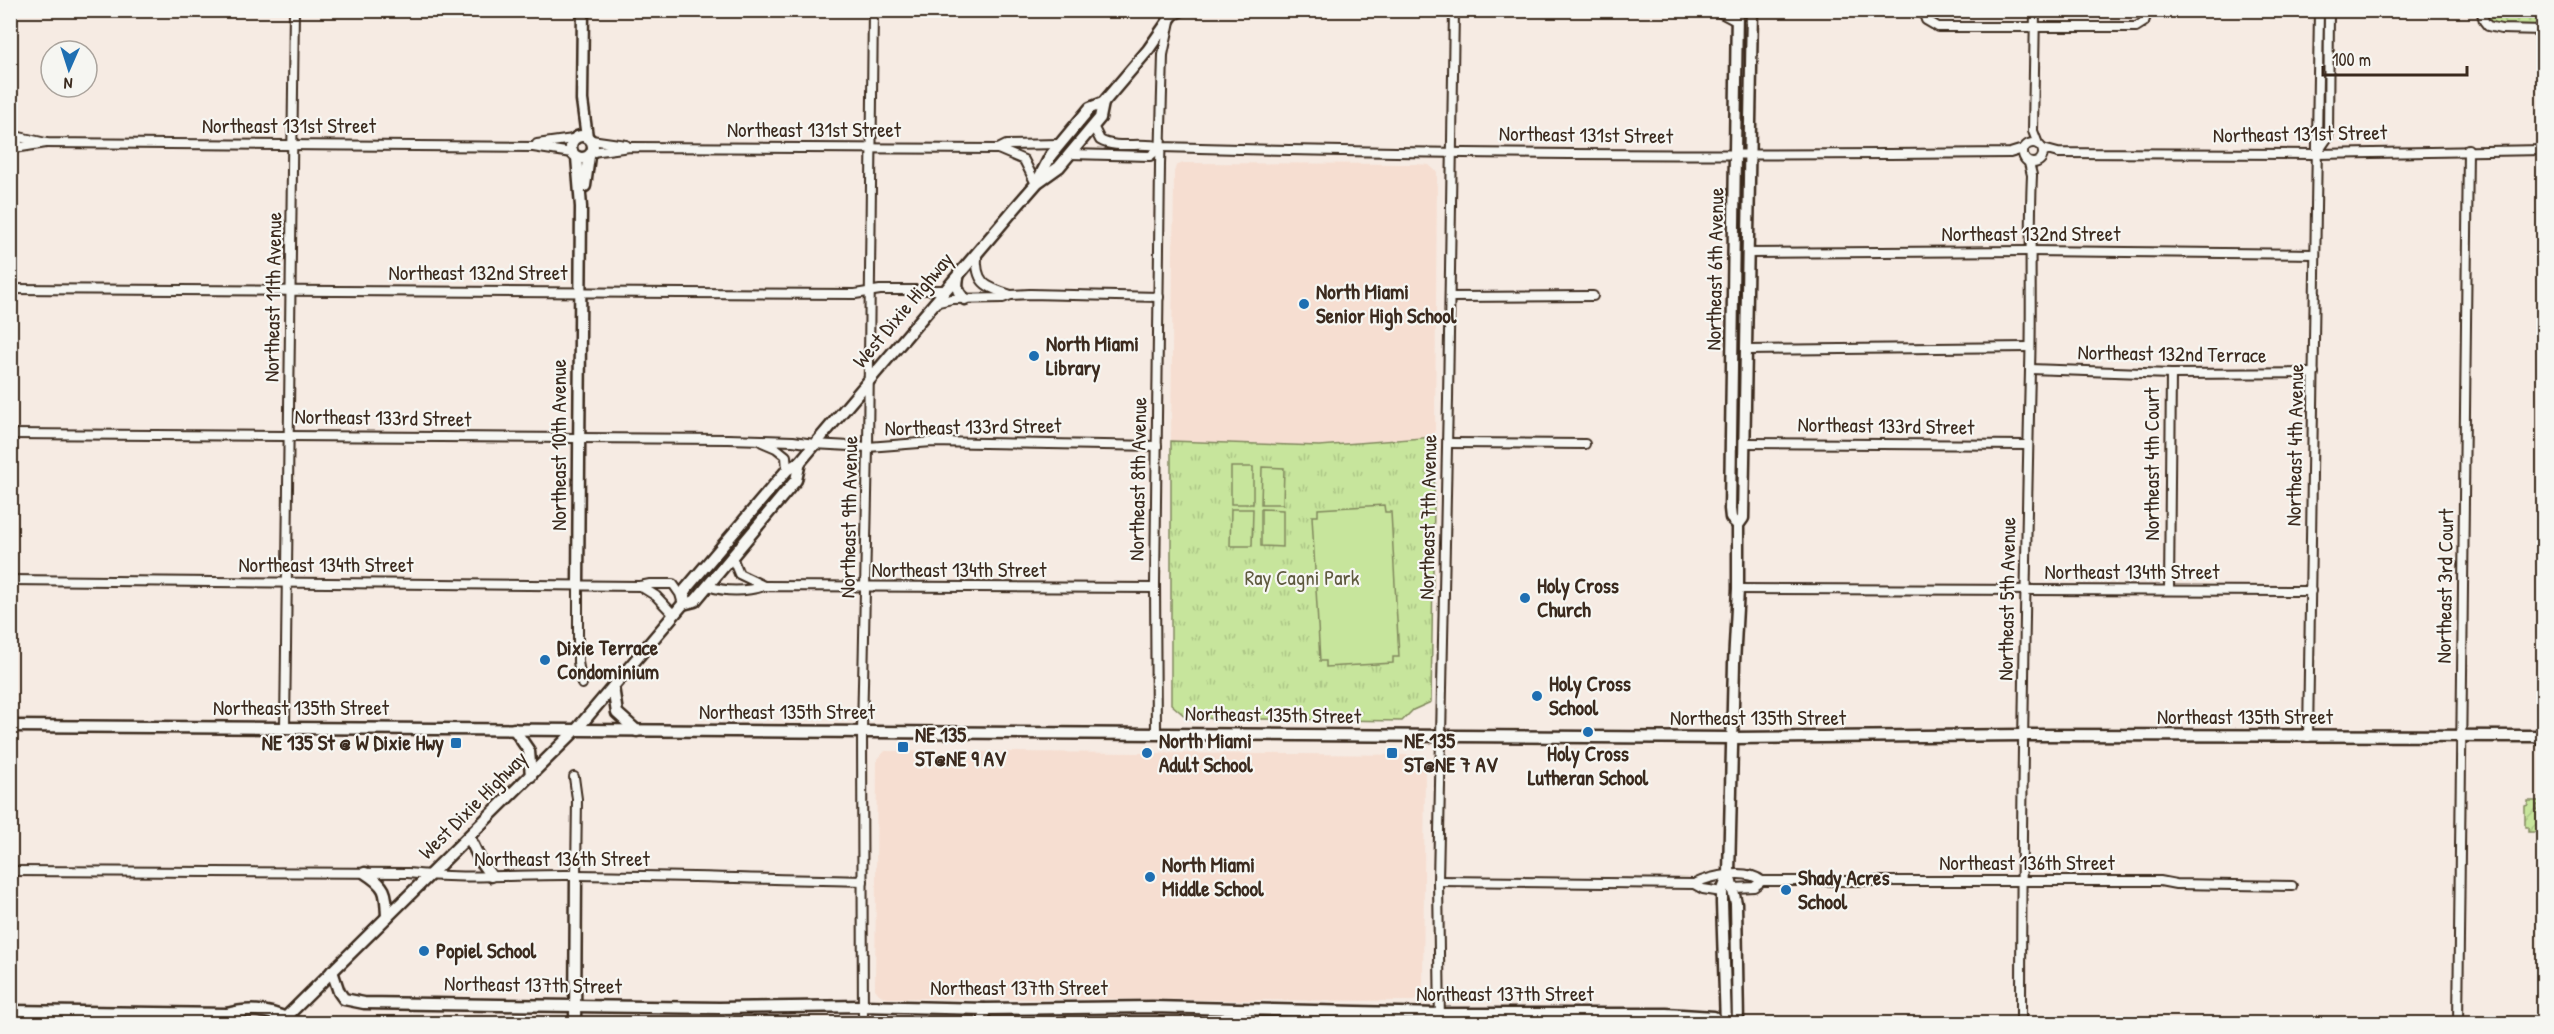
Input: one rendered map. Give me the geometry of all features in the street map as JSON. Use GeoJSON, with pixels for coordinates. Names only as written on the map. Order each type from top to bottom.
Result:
{"type":"FeatureCollection","features":[{"type":"Feature","properties":{"kind":"main road"},"geometry":{"type":"LineString","coordinates":[[582,138],[583,10]]}},
{"type":"Feature","properties":{"kind":"main road","name":"Northeast 6th Avenue"},"geometry":{"type":"LineString","coordinates":[[1726,1023],[1722,892],[1729,874],[1738,525],[1743,518],[1748,350],[1747,253],[1751,155],[1752,10]]}},
{"type":"Feature","properties":{"kind":"main road","name":"West Dixie Highway"},"geometry":{"type":"LineString","coordinates":[[1036,184],[1051,155],[1090,108],[1103,103],[1148,50],[1169,12]]}},
{"type":"Feature","properties":{"kind":"main road","name":"Northeast 6th Avenue"},"geometry":{"type":"LineString","coordinates":[[1737,16],[1730,517],[1738,525]]}},
{"type":"Feature","properties":{"kind":"main road","name":"West Dixie Highway"},"geometry":{"type":"LineString","coordinates":[[284,1021],[577,729],[683,604],[686,590],[787,470],[800,462],[1036,184],[1059,167],[1070,154],[1100,118],[1103,103]]}},
{"type":"Feature","properties":{"kind":"main road"},"geometry":{"type":"LineString","coordinates":[[12,132],[13,150]]}},
{"type":"Feature","properties":{"kind":"main road","name":"Northeast 10th Avenue"},"geometry":{"type":"LineString","coordinates":[[578,585],[581,207],[575,155],[570,146],[582,138],[590,154],[581,207]]}},
{"type":"Feature","properties":{"kind":"main road"},"geometry":{"type":"LineString","coordinates":[[575,155],[590,154]]}},
{"type":"Feature","properties":{"kind":"main road"},"geometry":{"type":"LineString","coordinates":[[959,274],[958,292],[965,299]]}},
{"type":"Feature","properties":{"kind":"main road"},"geometry":{"type":"LineString","coordinates":[[1731,418],[1745,443]]}},
{"type":"Feature","properties":{"kind":"main road","name":"West Dixie Highway"},"geometry":{"type":"LineString","coordinates":[[683,604],[695,601],[796,480],[800,462]]}},
{"type":"Feature","properties":{"kind":"main road"},"geometry":{"type":"LineString","coordinates":[[613,687],[617,713],[637,731]]}},
{"type":"Feature","properties":{"kind":"main road","name":"Northeast 135th Street"},"geometry":{"type":"LineString","coordinates":[[10,726],[1732,738],[2023,735],[2541,736]]}},
{"type":"Feature","properties":{"kind":"main road"},"geometry":{"type":"LineString","coordinates":[[514,729],[529,751],[531,776]]}},
{"type":"Feature","properties":{"kind":"main road"},"geometry":{"type":"LineString","coordinates":[[469,837],[481,862],[491,876]]}},
{"type":"Feature","properties":{"kind":"main road"},"geometry":{"type":"LineString","coordinates":[[365,873],[385,890],[387,917]]}},
{"type":"Feature","properties":{"kind":"main road","name":"Northeast 6th Avenue"},"geometry":{"type":"LineString","coordinates":[[1729,874],[1734,888],[1738,1023]]}},
{"type":"Feature","properties":{"kind":"main road"},"geometry":{"type":"LineString","coordinates":[[574,1023],[576,875]]}},
{"type":"Feature","properties":{"kind":"main road","name":"Northeast 137th Street"},"geometry":{"type":"LineString","coordinates":[[332,972],[342,996],[352,1002],[719,1008],[1152,1007],[1296,1010],[1440,1019],[1579,1019],[1666,1014],[1714,1017],[1721,1023]]}},
{"type":"Feature","properties":{"kind":"main road"},"geometry":{"type":"LineString","coordinates":[[984,1009],[984,1023]]}},
{"type":"Feature","properties":{"kind":"main road"},"geometry":{"type":"LineString","coordinates":[[1296,1010],[1296,1023]]}},
{"type":"Feature","properties":{"kind":"main road"},"geometry":{"type":"LineString","coordinates":[[10,1011],[227,1014],[238,1011],[270,1011],[284,1021],[300,1023]]}},
{"type":"Feature","properties":{"kind":"main road"},"geometry":{"type":"LineString","coordinates":[[227,1014],[240,1023]]}},
{"type":"Feature","properties":{"kind":"street","name":"Northeast 11th Avenue"},"geometry":{"type":"LineString","coordinates":[[285,727],[294,10]]}},
{"type":"Feature","properties":{"kind":"street","name":"Northeast 9th Avenue"},"geometry":{"type":"LineString","coordinates":[[863,1023],[862,732],[873,10]]}},
{"type":"Feature","properties":{"kind":"street"},"geometry":{"type":"LineString","coordinates":[[1169,12],[1185,10]]}},
{"type":"Feature","properties":{"kind":"street"},"geometry":{"type":"LineString","coordinates":[[1260,10],[1265,10]]}},
{"type":"Feature","properties":{"kind":"street","name":"Northeast 7th Avenue"},"geometry":{"type":"LineString","coordinates":[[1440,1019],[1438,881],[1448,443],[1450,152],[1454,10]]}},
{"type":"Feature","properties":{"kind":"street"},"geometry":{"type":"LineString","coordinates":[[1715,10],[1737,16]]}},
{"type":"Feature","properties":{"kind":"street"},"geometry":{"type":"LineString","coordinates":[[1923,10],[1926,20],[1938,27],[2035,29],[2136,27],[2145,22],[2148,10]]}},
{"type":"Feature","properties":{"kind":"street"},"geometry":{"type":"LineString","coordinates":[[2033,161],[2026,146],[2033,131],[2035,10]]}},
{"type":"Feature","properties":{"kind":"street","name":"Northeast 4th Avenue"},"geometry":{"type":"LineString","coordinates":[[2308,737],[2319,10]]}},
{"type":"Feature","properties":{"kind":"street","name":"Northeast 4th Avenue"},"geometry":{"type":"LineString","coordinates":[[2316,154],[2328,136],[2329,10]]}},
{"type":"Feature","properties":{"kind":"street"},"geometry":{"type":"LineString","coordinates":[[2481,10],[2484,21],[2493,28],[2544,30]]}},
{"type":"Feature","properties":{"kind":"street","name":"Northeast 8th Avenue"},"geometry":{"type":"LineString","coordinates":[[1156,733],[1156,446],[1161,147],[1163,55],[1169,12]]}},
{"type":"Feature","properties":{"kind":"street","name":"Northeast 131st Street"},"geometry":{"type":"LineString","coordinates":[[1093,126],[1100,140],[1106,143],[1151,144],[1161,147],[1450,152],[1736,155],[2010,153],[2033,161],[2058,153],[2316,154],[2468,149],[2544,150]]}},
{"type":"Feature","properties":{"kind":"street"},"geometry":{"type":"LineString","coordinates":[[2033,131],[2040,146],[2033,161]]}},
{"type":"Feature","properties":{"kind":"street","name":"Northeast 131st Street"},"geometry":{"type":"LineString","coordinates":[[12,132],[46,143]]}},
{"type":"Feature","properties":{"kind":"street","name":"Northeast 131st Street"},"geometry":{"type":"LineString","coordinates":[[533,147],[582,138],[630,147]]}},
{"type":"Feature","properties":{"kind":"street","name":"Northeast 131st Street"},"geometry":{"type":"LineString","coordinates":[[13,150],[46,143],[292,143],[533,147],[575,155]]}},
{"type":"Feature","properties":{"kind":"street","name":"Northeast 131st Street"},"geometry":{"type":"LineString","coordinates":[[998,149],[1006,145],[1060,144]]}},
{"type":"Feature","properties":{"kind":"street","name":"Northeast 131st Street"},"geometry":{"type":"LineString","coordinates":[[2010,153],[2026,146],[2040,146],[2058,153]]}},
{"type":"Feature","properties":{"kind":"street","name":"Northeast 131st Street"},"geometry":{"type":"LineString","coordinates":[[590,154],[630,147],[998,149],[1024,160],[1036,184]]}},
{"type":"Feature","properties":{"kind":"street","name":"Northeast 131st Street"},"geometry":{"type":"LineString","coordinates":[[1070,154],[1150,156],[1161,147]]}},
{"type":"Feature","properties":{"kind":"street","name":"Northeast 3rd Court"},"geometry":{"type":"LineString","coordinates":[[2458,1023],[2468,149]]}},
{"type":"Feature","properties":{"kind":"street","name":"Northeast 5th Avenue"},"geometry":{"type":"LineString","coordinates":[[2021,1023],[2023,735],[2030,369],[2029,251],[2033,161]]}},
{"type":"Feature","properties":{"kind":"street","name":"Northeast 132nd Street"},"geometry":{"type":"LineString","coordinates":[[1747,253],[2029,251],[2315,254]]}},
{"type":"Feature","properties":{"kind":"street"},"geometry":{"type":"LineString","coordinates":[[977,253],[977,271],[982,281],[992,290],[1011,295],[1159,297]]}},
{"type":"Feature","properties":{"kind":"street","name":"Northeast 132nd Street"},"geometry":{"type":"LineString","coordinates":[[10,289],[855,294],[870,291],[945,290]]}},
{"type":"Feature","properties":{"kind":"street"},"geometry":{"type":"LineString","coordinates":[[934,303],[1003,298],[1011,295]]}},
{"type":"Feature","properties":{"kind":"street"},"geometry":{"type":"LineString","coordinates":[[1450,297],[1593,296]]}},
{"type":"Feature","properties":{"kind":"street"},"geometry":{"type":"LineString","coordinates":[[1748,350],[2030,347]]}},
{"type":"Feature","properties":{"kind":"street","name":"Northeast 132nd Terrace"},"geometry":{"type":"LineString","coordinates":[[2030,369],[2171,374],[2314,373]]}},
{"type":"Feature","properties":{"kind":"street","name":"Northeast 4th Court"},"geometry":{"type":"LineString","coordinates":[[2169,590],[2171,374]]}},
{"type":"Feature","properties":{"kind":"street","name":"Northeast 133rd Street"},"geometry":{"type":"LineString","coordinates":[[10,434],[755,440],[868,447],[932,442],[1156,446]]}},
{"type":"Feature","properties":{"kind":"street","name":"Northeast 133rd Street"},"geometry":{"type":"LineString","coordinates":[[755,440],[776,448],[786,456],[787,470]]}},
{"type":"Feature","properties":{"kind":"street"},"geometry":{"type":"LineString","coordinates":[[1448,443],[1585,444]]}},
{"type":"Feature","properties":{"kind":"street","name":"Northeast 133rd Street"},"geometry":{"type":"LineString","coordinates":[[1745,443],[2027,445]]}},
{"type":"Feature","properties":{"kind":"street","name":"Northeast 134th Street"},"geometry":{"type":"LineString","coordinates":[[732,557],[739,574],[764,586]]}},
{"type":"Feature","properties":{"kind":"street","name":"Northeast 134th Street"},"geometry":{"type":"LineString","coordinates":[[10,580],[640,586],[673,584],[683,604]]}},
{"type":"Feature","properties":{"kind":"street","name":"Northeast 10th Avenue"},"geometry":{"type":"LineString","coordinates":[[578,585],[578,662],[582,684]]}},
{"type":"Feature","properties":{"kind":"street"},"geometry":{"type":"LineString","coordinates":[[640,586],[656,596],[674,615]]}},
{"type":"Feature","properties":{"kind":"street","name":"Northeast 134th Street"},"geometry":{"type":"LineString","coordinates":[[708,586],[725,590],[754,589],[764,586],[1155,588]]}},
{"type":"Feature","properties":{"kind":"street","name":"Northeast 134th Street"},"geometry":{"type":"LineString","coordinates":[[1738,589],[2310,591]]}},
{"type":"Feature","properties":{"kind":"street"},"geometry":{"type":"LineString","coordinates":[[574,777],[577,799],[576,875]]}},
{"type":"Feature","properties":{"kind":"street","name":"Northeast 136th Street"},"geometry":{"type":"LineString","coordinates":[[10,871],[408,873],[473,878],[576,875],[863,881]]}},
{"type":"Feature","properties":{"kind":"street","name":"Northeast 136th Street"},"geometry":{"type":"LineString","coordinates":[[1438,881],[1694,884],[1704,879],[1729,874],[1758,878],[1762,881],[2160,881],[2176,884],[2292,886]]}},
{"type":"Feature","properties":{"kind":"street","name":"Northeast 136th Street"},"geometry":{"type":"LineString","coordinates":[[1734,888],[1754,887],[1762,881]]}},
{"type":"Feature","properties":{"kind":"street","name":"Northeast 136th Street"},"geometry":{"type":"LineString","coordinates":[[1694,884],[1703,889],[1722,892]]}},
{"type":"Feature","properties":{"kind":"shaded area","name":"North Miami Senior High School"},"geometry":{"type":"Polygon","coordinates":[[[1183,163],[1416,164],[1429,165],[1437,172],[1435,437],[1319,446],[1171,441],[1174,172],[1176,166],[1183,163]]]}},
{"type":"Feature","properties":{"kind":"shaded area","name":"North Miami Middle School"},"geometry":{"type":"Polygon","coordinates":[[[885,751],[1416,755],[1422,758],[1425,764],[1423,994],[1414,1001],[886,998],[875,989],[877,760],[885,751]]]}},
{"type":"Feature","properties":{"kind":"green space"},"geometry":{"type":"Polygon","coordinates":[[[2484,11],[2543,11],[2543,27],[2501,26],[2487,20],[2484,11]]]}},
{"type":"Feature","properties":{"kind":"green space","name":"Ray Cagni Park"},"geometry":{"type":"Polygon","coordinates":[[[1435,437],[1431,702],[1413,710],[1402,721],[1187,718],[1171,704],[1171,441],[1319,446],[1435,437]]]}},
{"type":"Feature","properties":{"kind":"green space"},"geometry":{"type":"Polygon","coordinates":[[[1231,467],[1253,467],[1253,504],[1231,504],[1231,467]]]}},
{"type":"Feature","properties":{"kind":"green space"},"geometry":{"type":"Polygon","coordinates":[[[1262,467],[1284,468],[1283,504],[1261,504],[1262,467]]]}},
{"type":"Feature","properties":{"kind":"green space"},"geometry":{"type":"Polygon","coordinates":[[[1384,505],[1385,512],[1391,512],[1399,657],[1393,657],[1393,663],[1326,667],[1326,661],[1320,661],[1312,516],[1318,516],[1318,509],[1384,505]]]}},
{"type":"Feature","properties":{"kind":"green space"},"geometry":{"type":"Polygon","coordinates":[[[1231,509],[1253,509],[1252,546],[1230,546],[1231,509]]]}},
{"type":"Feature","properties":{"kind":"green space"},"geometry":{"type":"Polygon","coordinates":[[[1261,509],[1283,510],[1283,547],[1261,546],[1261,509]]]}},
{"type":"Feature","properties":{"kind":"green space"},"geometry":{"type":"Polygon","coordinates":[[[2528,801],[2541,801],[2541,805],[2537,805],[2537,810],[2541,810],[2540,823],[2537,824],[2540,832],[2528,832],[2528,827],[2525,827],[2525,806],[2528,805],[2528,801]]]}},
{"type":"Feature","properties":{"kind":"place","name":"North Miami Senior High School"},"geometry":{"type":"Point","coordinates":[1304,304]}},
{"type":"Feature","properties":{"kind":"place","name":"North Miami Library"},"geometry":{"type":"Point","coordinates":[1034,356]}},
{"type":"Feature","properties":{"kind":"place","name":"Holy Cross Church"},"geometry":{"type":"Point","coordinates":[1525,598]}},
{"type":"Feature","properties":{"kind":"place","name":"Dixie Terrace Condominium"},"geometry":{"type":"Point","coordinates":[545,660]}},
{"type":"Feature","properties":{"kind":"place","name":"Holy Cross School"},"geometry":{"type":"Point","coordinates":[1537,696]}},
{"type":"Feature","properties":{"kind":"place","name":"Holy Cross Lutheran School"},"geometry":{"type":"Point","coordinates":[1588,732]}},
{"type":"Feature","properties":{"kind":"place","name":"NE 135 St @ W Dixie Hwy"},"geometry":{"type":"Point","coordinates":[456,743]}},
{"type":"Feature","properties":{"kind":"place","name":"NE 135 ST@NE 9 AV"},"geometry":{"type":"Point","coordinates":[903,747]}},
{"type":"Feature","properties":{"kind":"place","name":"North Miami Adult School"},"geometry":{"type":"Point","coordinates":[1147,753]}},
{"type":"Feature","properties":{"kind":"place","name":"NE 135 ST@NE 7 AV"},"geometry":{"type":"Point","coordinates":[1392,753]}},
{"type":"Feature","properties":{"kind":"place","name":"North Miami Middle School"},"geometry":{"type":"Point","coordinates":[1150,877]}},
{"type":"Feature","properties":{"kind":"place","name":"Shady Acres School"},"geometry":{"type":"Point","coordinates":[1786,890]}},
{"type":"Feature","properties":{"kind":"place","name":"Popiel School"},"geometry":{"type":"Point","coordinates":[424,951]}}]}
